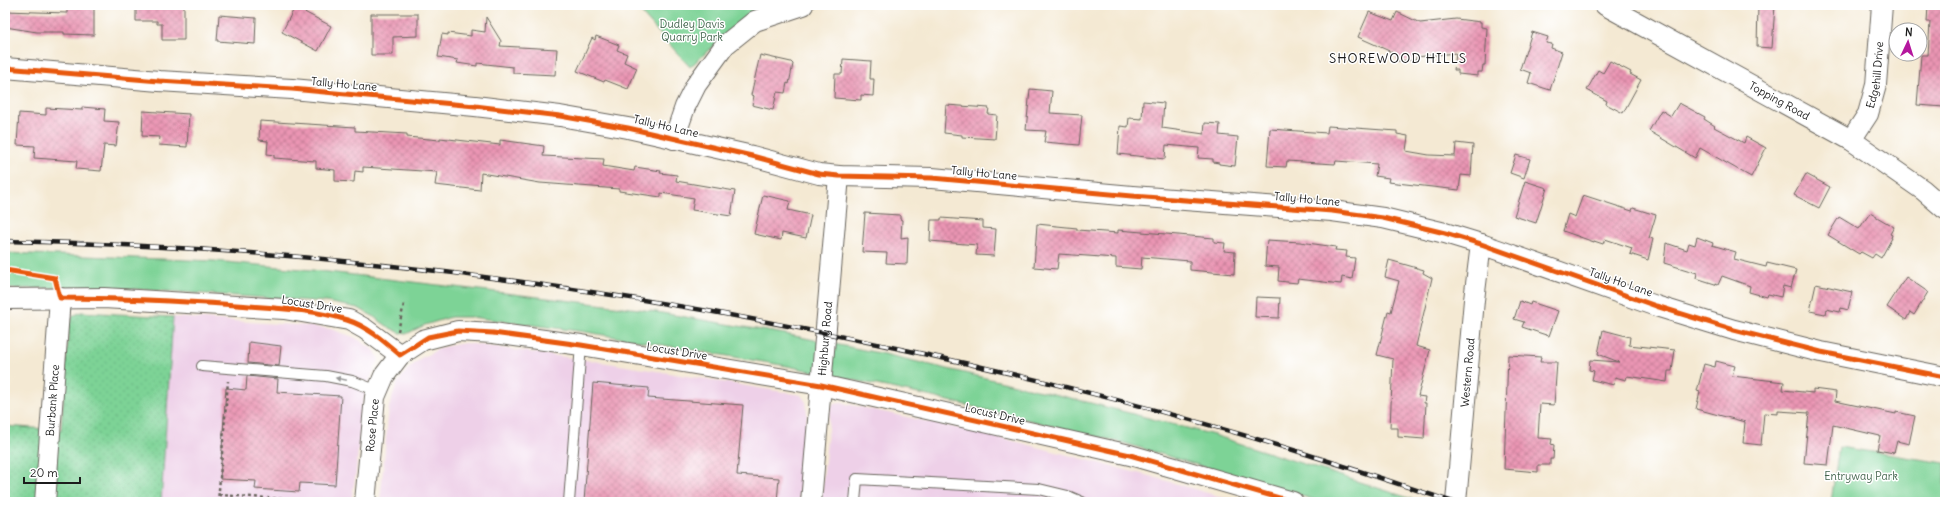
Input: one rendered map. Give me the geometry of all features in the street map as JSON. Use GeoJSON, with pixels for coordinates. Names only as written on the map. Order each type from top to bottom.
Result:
{"type":"FeatureCollection","features":[{"type":"Feature","properties":{"kind":"street"},"geometry":{"type":"LineString","coordinates":[[674,139],[696,85],[724,45],[755,21],[803,5]]}},
{"type":"Feature","properties":{"kind":"street","name":"Topping Road"},"geometry":{"type":"LineString","coordinates":[[1605,5],[1851,140],[1923,190],[1945,209]]}},
{"type":"Feature","properties":{"kind":"street","name":"Edgehill Drive"},"geometry":{"type":"LineString","coordinates":[[1851,140],[1868,114],[1876,85],[1882,5]]}},
{"type":"Feature","properties":{"kind":"street","name":"Tally Ho Lane"},"geometry":{"type":"LineString","coordinates":[[5,68],[159,81],[292,89],[475,106],[560,116],[752,156],[819,174],[839,176],[932,178],[1132,196],[1332,211],[1390,220],[1445,232],[1656,306],[1734,330],[1821,352],[1945,377]]}},
{"type":"Feature","properties":{"kind":"street","name":"Highbury Road"},"geometry":{"type":"LineString","coordinates":[[812,502],[839,176]]}},
{"type":"Feature","properties":{"kind":"street","name":"Western Road"},"geometry":{"type":"LineString","coordinates":[[1456,502],[1472,314],[1481,244]]}},
{"type":"Feature","properties":{"kind":"street","name":"Burbank Place"},"geometry":{"type":"LineString","coordinates":[[45,502],[60,298]]}},
{"type":"Feature","properties":{"kind":"street","name":"Locust Drive"},"geometry":{"type":"LineString","coordinates":[[5,299],[104,298],[206,303],[284,309],[349,320],[365,329],[400,355],[428,337],[458,331],[493,333],[581,345],[821,385],[1130,455],[1293,502]]}},
{"type":"Feature","properties":{"kind":"street","name":"Rose Place"},"geometry":{"type":"LineString","coordinates":[[365,502],[375,397],[388,370],[400,355]]}},
{"type":"Feature","properties":{"kind":"lane"},"geometry":{"type":"LineString","coordinates":[[569,502],[581,345]]}},
{"type":"Feature","properties":{"kind":"lane"},"geometry":{"type":"LineString","coordinates":[[202,366],[326,376],[352,381],[378,392]]}},
{"type":"Feature","properties":{"kind":"lane"},"geometry":{"type":"LineString","coordinates":[[855,502],[857,478],[1039,489],[1081,502]]}},
{"type":"Feature","properties":{"kind":"path"},"geometry":{"type":"LineString","coordinates":[[398,333],[404,304]]}},
{"type":"Feature","properties":{"kind":"path"},"geometry":{"type":"LineString","coordinates":[[218,502],[229,368]]}},
{"type":"Feature","properties":{"kind":"path"},"geometry":{"type":"LineString","coordinates":[[1940,493],[1945,492]]}},
{"type":"Feature","properties":{"kind":"path"},"geometry":{"type":"LineString","coordinates":[[219,495],[331,502]]}},
{"type":"Feature","properties":{"kind":"shaded area"},"geometry":{"type":"Polygon","coordinates":[[[173,317],[309,326],[331,329],[356,338],[375,351],[379,360],[371,376],[362,404],[356,472],[351,502],[161,502],[173,317]]]}},
{"type":"Feature","properties":{"kind":"shaded area"},"geometry":{"type":"Polygon","coordinates":[[[465,343],[614,364],[801,395],[806,402],[807,415],[799,502],[380,502],[389,407],[397,384],[406,371],[421,358],[443,347],[465,343]]]}},
{"type":"Feature","properties":{"kind":"shaded area"},"geometry":{"type":"Polygon","coordinates":[[[842,403],[994,436],[1153,477],[1238,502],[821,502],[830,410],[834,404],[842,403]]]}},
{"type":"Feature","properties":{"kind":"green space","name":"Dudley Davis Quarry Park"},"geometry":{"type":"Polygon","coordinates":[[[634,5],[759,5],[690,67],[634,5]]]}},
{"type":"Feature","properties":{"kind":"green space"},"geometry":{"type":"Polygon","coordinates":[[[5,253],[215,261],[312,270],[639,309],[785,334],[884,354],[1083,401],[1214,435],[1421,502],[1322,502],[1124,443],[924,395],[787,366],[586,332],[471,317],[451,317],[425,325],[406,334],[390,328],[358,308],[326,302],[105,287],[5,289],[5,253]]]}},
{"type":"Feature","properties":{"kind":"green space"},"geometry":{"type":"Polygon","coordinates":[[[81,312],[173,317],[161,502],[5,502],[5,426],[61,430],[69,325],[73,316],[81,312]]]}},
{"type":"Feature","properties":{"kind":"green space","name":"Entryway Park"},"geometry":{"type":"Polygon","coordinates":[[[1839,447],[1945,463],[1945,502],[1831,502],[1839,447]]]}},
{"type":"Feature","properties":{"kind":"building"},"geometry":{"type":"Polygon","coordinates":[[[136,5],[184,5],[184,40],[162,40],[162,24],[157,24],[157,21],[136,21],[136,5]]]}},
{"type":"Feature","properties":{"kind":"building"},"geometry":{"type":"Polygon","coordinates":[[[1758,5],[1775,5],[1772,48],[1757,47],[1758,5]]]}},
{"type":"Feature","properties":{"kind":"building"},"geometry":{"type":"Polygon","coordinates":[[[1928,5],[1945,5],[1944,107],[1917,105],[1920,62],[1928,62],[1930,22],[1927,22],[1928,5]]]}},
{"type":"Feature","properties":{"kind":"building"},"geometry":{"type":"Polygon","coordinates":[[[67,6],[94,6],[94,35],[64,34],[64,32],[37,32],[5,27],[5,11],[67,13],[67,6]]]}},
{"type":"Feature","properties":{"kind":"building"},"geometry":{"type":"Polygon","coordinates":[[[295,7],[331,26],[318,51],[282,32],[295,7]]]}},
{"type":"Feature","properties":{"kind":"building"},"geometry":{"type":"Polygon","coordinates":[[[1369,12],[1393,21],[1397,12],[1420,23],[1456,19],[1481,22],[1481,27],[1487,28],[1485,65],[1483,65],[1482,72],[1478,72],[1478,76],[1458,74],[1458,70],[1454,70],[1456,53],[1416,57],[1416,60],[1397,61],[1396,54],[1358,37],[1369,12]]]}},
{"type":"Feature","properties":{"kind":"building"},"geometry":{"type":"Polygon","coordinates":[[[371,14],[418,14],[418,36],[393,37],[393,55],[371,55],[371,14]]]}},
{"type":"Feature","properties":{"kind":"building"},"geometry":{"type":"Polygon","coordinates":[[[219,15],[256,18],[255,44],[217,41],[219,15]]]}},
{"type":"Feature","properties":{"kind":"building"},"geometry":{"type":"Polygon","coordinates":[[[486,17],[501,41],[500,46],[557,49],[555,75],[513,73],[513,67],[477,63],[477,66],[457,63],[458,60],[438,57],[442,34],[448,35],[448,33],[471,36],[471,30],[485,32],[486,17]]]}},
{"type":"Feature","properties":{"kind":"building"},"geometry":{"type":"Polygon","coordinates":[[[1532,32],[1548,37],[1546,43],[1552,44],[1551,48],[1562,52],[1550,90],[1528,83],[1531,73],[1520,69],[1532,32]]]}},
{"type":"Feature","properties":{"kind":"building"},"geometry":{"type":"Polygon","coordinates":[[[596,36],[619,45],[617,50],[627,54],[624,62],[637,68],[628,89],[605,80],[604,82],[577,71],[592,38],[595,40],[596,36]]]}},
{"type":"Feature","properties":{"kind":"building"},"geometry":{"type":"Polygon","coordinates":[[[760,55],[791,62],[793,64],[789,84],[787,83],[785,93],[777,92],[773,110],[752,105],[754,96],[751,95],[760,55]]]}},
{"type":"Feature","properties":{"kind":"building"},"geometry":{"type":"Polygon","coordinates":[[[843,59],[871,61],[870,79],[874,79],[873,96],[861,95],[861,100],[834,98],[835,74],[842,74],[843,59]]]}},
{"type":"Feature","properties":{"kind":"building"},"geometry":{"type":"Polygon","coordinates":[[[1610,61],[1631,72],[1630,74],[1641,80],[1623,113],[1606,104],[1607,101],[1587,90],[1598,70],[1603,73],[1610,61]]]}},
{"type":"Feature","properties":{"kind":"building"},"geometry":{"type":"Polygon","coordinates":[[[1030,89],[1052,91],[1050,113],[1082,115],[1079,145],[1044,142],[1046,131],[1026,130],[1030,89]]]}},
{"type":"Feature","properties":{"kind":"building"},"geometry":{"type":"Polygon","coordinates":[[[1143,101],[1164,103],[1162,128],[1204,134],[1205,123],[1220,124],[1219,135],[1238,137],[1235,166],[1219,164],[1213,162],[1213,159],[1198,158],[1199,148],[1166,145],[1165,159],[1118,154],[1120,126],[1128,127],[1129,118],[1142,119],[1143,101]]]}},
{"type":"Feature","properties":{"kind":"building"},"geometry":{"type":"Polygon","coordinates":[[[1679,103],[1705,117],[1704,119],[1715,126],[1714,127],[1744,143],[1746,137],[1766,148],[1751,177],[1700,148],[1695,158],[1649,131],[1661,110],[1671,116],[1679,103]]]}},
{"type":"Feature","properties":{"kind":"building"},"geometry":{"type":"Polygon","coordinates":[[[946,105],[989,108],[988,114],[997,115],[995,139],[962,137],[962,135],[944,133],[946,105]]]}},
{"type":"Feature","properties":{"kind":"building"},"geometry":{"type":"Polygon","coordinates":[[[82,107],[105,109],[104,121],[119,122],[116,146],[104,145],[101,171],[76,169],[77,161],[34,158],[35,146],[17,145],[19,113],[46,115],[46,108],[82,110],[82,107]]]}},
{"type":"Feature","properties":{"kind":"building"},"geometry":{"type":"Polygon","coordinates":[[[143,111],[189,114],[187,147],[159,145],[160,137],[142,136],[143,111]]]}},
{"type":"Feature","properties":{"kind":"building"},"geometry":{"type":"Polygon","coordinates":[[[260,121],[355,127],[355,131],[407,134],[407,137],[440,140],[440,138],[500,145],[500,140],[544,146],[543,156],[604,159],[603,166],[634,171],[635,167],[661,171],[660,173],[677,175],[676,181],[735,191],[731,216],[692,210],[694,198],[661,193],[661,197],[619,191],[619,189],[540,183],[481,173],[480,190],[435,185],[437,172],[363,167],[363,172],[355,171],[354,182],[335,181],[335,170],[316,168],[316,161],[274,158],[274,155],[267,154],[268,141],[259,140],[260,121]]]}},
{"type":"Feature","properties":{"kind":"building"},"geometry":{"type":"Polygon","coordinates":[[[1328,126],[1397,131],[1397,134],[1408,136],[1406,151],[1429,155],[1455,156],[1456,143],[1473,145],[1471,176],[1461,175],[1459,190],[1388,182],[1389,178],[1375,176],[1377,164],[1336,161],[1335,164],[1287,161],[1286,167],[1267,166],[1270,129],[1327,133],[1328,126]]]}},
{"type":"Feature","properties":{"kind":"building"},"geometry":{"type":"Polygon","coordinates":[[[1516,155],[1530,159],[1524,178],[1510,173],[1516,155]]]}},
{"type":"Feature","properties":{"kind":"building"},"geometry":{"type":"Polygon","coordinates":[[[1806,174],[1830,187],[1819,208],[1794,195],[1806,174]]]}},
{"type":"Feature","properties":{"kind":"building"},"geometry":{"type":"Polygon","coordinates":[[[1525,181],[1547,188],[1536,223],[1514,216],[1525,181]]]}},
{"type":"Feature","properties":{"kind":"building"},"geometry":{"type":"Polygon","coordinates":[[[763,195],[790,201],[788,210],[811,215],[806,238],[782,233],[781,240],[754,234],[763,195]]]}},
{"type":"Feature","properties":{"kind":"building"},"geometry":{"type":"Polygon","coordinates":[[[1583,195],[1632,211],[1633,208],[1656,215],[1649,238],[1653,239],[1648,260],[1630,254],[1632,248],[1605,239],[1603,244],[1594,242],[1563,231],[1568,214],[1575,217],[1583,195]]]}},
{"type":"Feature","properties":{"kind":"building"},"geometry":{"type":"Polygon","coordinates":[[[865,213],[900,215],[900,219],[902,220],[901,238],[908,237],[907,264],[886,263],[887,253],[862,252],[865,213]]]}},
{"type":"Feature","properties":{"kind":"building"},"geometry":{"type":"Polygon","coordinates":[[[1870,213],[1894,227],[1890,234],[1892,235],[1892,238],[1881,258],[1875,254],[1872,258],[1861,252],[1859,254],[1828,235],[1839,217],[1859,229],[1870,213]]]}},
{"type":"Feature","properties":{"kind":"building"},"geometry":{"type":"Polygon","coordinates":[[[941,218],[983,221],[983,228],[996,229],[994,256],[976,255],[977,245],[930,241],[931,220],[941,220],[941,218]]]}},
{"type":"Feature","properties":{"kind":"building"},"geometry":{"type":"Polygon","coordinates":[[[1037,224],[1077,228],[1077,230],[1118,233],[1118,230],[1214,238],[1214,242],[1225,243],[1224,251],[1235,252],[1234,274],[1190,270],[1190,261],[1142,257],[1141,269],[1116,267],[1116,258],[1059,254],[1057,269],[1034,267],[1037,224]]]}},
{"type":"Feature","properties":{"kind":"building"},"geometry":{"type":"Polygon","coordinates":[[[1697,237],[1713,243],[1712,245],[1736,252],[1734,259],[1766,267],[1767,263],[1796,270],[1791,288],[1783,286],[1781,297],[1768,294],[1767,297],[1749,292],[1750,286],[1722,276],[1718,285],[1696,278],[1697,273],[1664,263],[1666,243],[1687,250],[1689,243],[1695,245],[1697,237]]]}},
{"type":"Feature","properties":{"kind":"building"},"geometry":{"type":"Polygon","coordinates":[[[1267,240],[1300,242],[1336,247],[1335,250],[1347,251],[1346,257],[1355,258],[1352,279],[1342,277],[1341,284],[1298,279],[1297,283],[1278,281],[1279,267],[1265,266],[1267,240]]]}},
{"type":"Feature","properties":{"kind":"building"},"geometry":{"type":"Polygon","coordinates":[[[1389,260],[1424,270],[1423,273],[1432,278],[1416,346],[1430,350],[1418,396],[1425,397],[1424,403],[1426,403],[1424,439],[1398,437],[1398,428],[1390,428],[1393,359],[1377,355],[1388,311],[1391,312],[1399,281],[1385,277],[1389,260]]]}},
{"type":"Feature","properties":{"kind":"building"},"geometry":{"type":"Polygon","coordinates":[[[1906,277],[1928,292],[1914,315],[1910,312],[1906,320],[1887,307],[1906,277]]]}},
{"type":"Feature","properties":{"kind":"building"},"geometry":{"type":"Polygon","coordinates":[[[1816,284],[1852,292],[1848,310],[1841,308],[1840,312],[1826,309],[1825,314],[1810,311],[1816,284]]]}},
{"type":"Feature","properties":{"kind":"building"},"geometry":{"type":"Polygon","coordinates":[[[1256,297],[1280,298],[1279,318],[1255,317],[1256,297]]]}},
{"type":"Feature","properties":{"kind":"building"},"geometry":{"type":"Polygon","coordinates":[[[1520,301],[1530,305],[1531,302],[1558,311],[1549,336],[1522,327],[1524,322],[1514,319],[1520,301]]]}},
{"type":"Feature","properties":{"kind":"building"},"geometry":{"type":"Polygon","coordinates":[[[1603,330],[1630,337],[1629,345],[1675,350],[1672,371],[1668,371],[1667,382],[1627,376],[1626,380],[1615,377],[1614,385],[1592,380],[1594,371],[1589,370],[1590,360],[1619,362],[1598,354],[1603,330]]]}},
{"type":"Feature","properties":{"kind":"building"},"geometry":{"type":"Polygon","coordinates":[[[249,342],[281,346],[279,366],[248,363],[249,342]]]}},
{"type":"Feature","properties":{"kind":"building"},"geometry":{"type":"Polygon","coordinates":[[[1508,355],[1541,357],[1540,362],[1557,362],[1554,405],[1540,404],[1538,438],[1552,439],[1551,444],[1554,445],[1553,459],[1550,459],[1550,465],[1538,465],[1538,472],[1504,469],[1508,355]]]}},
{"type":"Feature","properties":{"kind":"building"},"geometry":{"type":"Polygon","coordinates":[[[1716,361],[1735,366],[1732,376],[1784,382],[1783,390],[1813,393],[1813,389],[1836,392],[1835,401],[1896,414],[1896,412],[1915,416],[1909,444],[1897,441],[1894,453],[1877,450],[1880,436],[1833,425],[1828,465],[1804,463],[1809,413],[1778,411],[1778,414],[1764,413],[1761,445],[1743,443],[1745,422],[1696,409],[1700,392],[1697,391],[1704,364],[1715,367],[1716,361]]]}},
{"type":"Feature","properties":{"kind":"building"},"geometry":{"type":"Polygon","coordinates":[[[247,376],[278,379],[277,392],[341,396],[335,485],[300,483],[299,492],[255,489],[256,481],[220,479],[226,388],[246,390],[247,376]]]}},
{"type":"Feature","properties":{"kind":"building"},"geometry":{"type":"Polygon","coordinates":[[[593,383],[649,388],[648,398],[743,405],[737,475],[779,478],[777,502],[584,502],[593,383]]]}},
{"type":"Feature","properties":{"kind":"railway"},"geometry":{"type":"LineString","coordinates":[[5,241],[119,245],[347,261],[573,289],[686,307],[910,351],[1091,393],[1270,443],[1453,502]]}},
{"type":"Feature","properties":{"kind":"cycle path"},"geometry":{"type":"LineString","coordinates":[[5,68],[159,81],[292,89],[475,106],[560,116],[628,128],[752,156],[819,174],[839,176],[932,178],[1132,196],[1332,211],[1383,218],[1445,233],[1481,244],[1656,306],[1734,330],[1821,352],[1945,377]]}},
{"type":"Feature","properties":{"kind":"cycle path"},"geometry":{"type":"LineString","coordinates":[[5,270],[55,278],[60,298],[148,300],[236,305],[320,313],[334,316],[362,326],[400,355],[428,337],[458,331],[493,333],[581,345],[821,385],[1130,455],[1293,502]]}},
{"type":"Feature","properties":{"kind":"district","name":"SHOREWOOD HILLS"},"geometry":{"type":"Point","coordinates":[1398,58]}}]}
